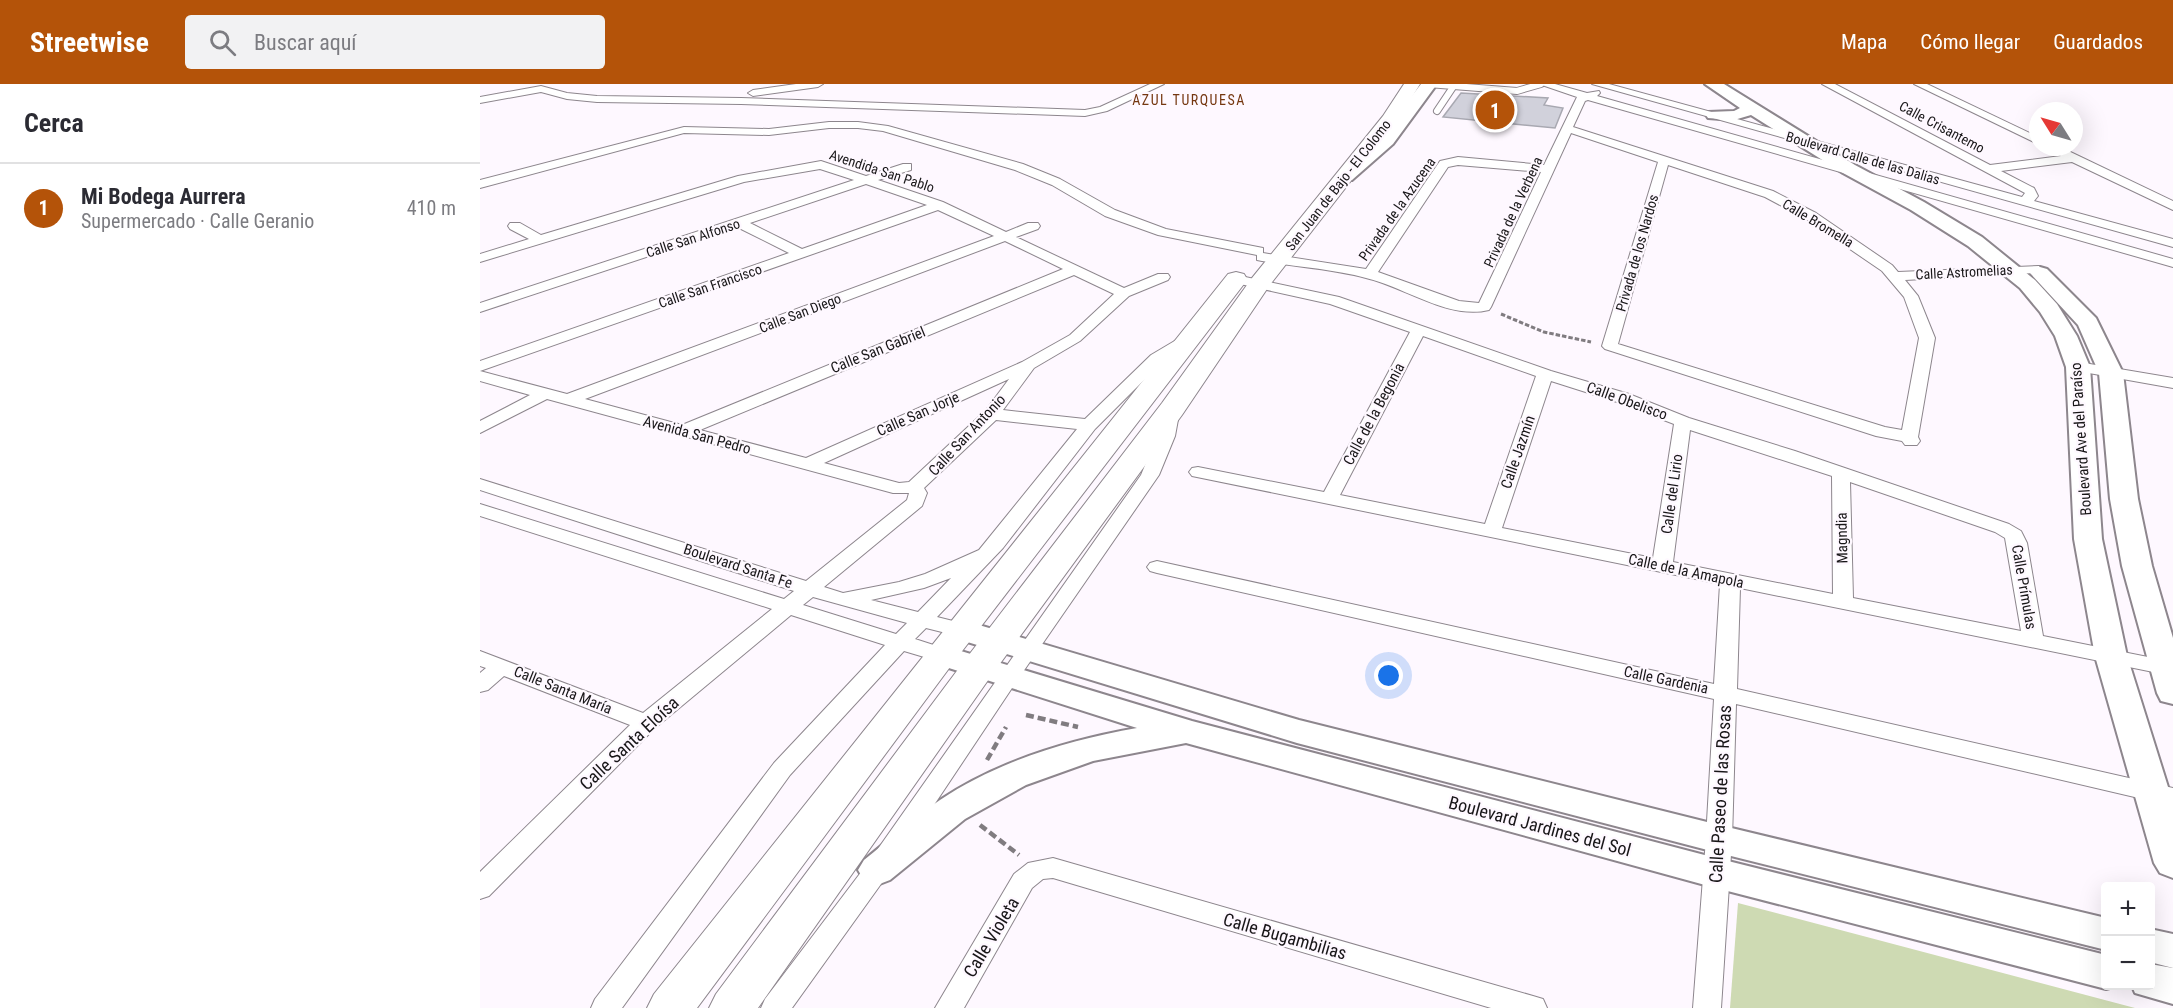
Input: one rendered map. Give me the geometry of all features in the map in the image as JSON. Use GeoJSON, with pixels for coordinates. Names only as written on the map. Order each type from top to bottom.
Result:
{"type":"FeatureCollection","features":[{"type":"Feature","properties":{"kind":"main road","name":"San Juan de Bajo - El Colomo"},"geometry":{"type":"LineString","coordinates":[[1257,269],[1343,180],[1390,119],[1412,84]]}},
{"type":"Feature","properties":{"kind":"main road","name":"San Juan de Bajo - El Colomo"},"geometry":{"type":"LineString","coordinates":[[1257,269],[1273,233]]}},
{"type":"Feature","properties":{"kind":"main road"},"geometry":{"type":"LineString","coordinates":[[670,1008],[1191,336],[1257,269]]}},
{"type":"Feature","properties":{"kind":"main road"},"geometry":{"type":"LineString","coordinates":[[732,1008],[1014,644],[1172,409],[1257,269]]}},
{"type":"Feature","properties":{"kind":"street"},"geometry":{"type":"LineString","coordinates":[[741,101],[756,92],[818,84]]}},
{"type":"Feature","properties":{"kind":"street"},"geometry":{"type":"LineString","coordinates":[[480,100],[541,89],[567,96],[597,99],[741,101],[1086,113],[1104,109],[1159,84]]}},
{"type":"Feature","properties":{"kind":"street"},"geometry":{"type":"LineString","coordinates":[[1343,180],[1387,140],[1429,84]]}},
{"type":"Feature","properties":{"kind":"street","name":"Boulevard Ave del Paraíso"},"geometry":{"type":"LineString","coordinates":[[1713,84],[1808,142],[1906,186],[1981,230],[2018,265],[2056,317],[2072,346],[2079,373],[2088,539],[2111,656],[2163,795],[2173,863]]}},
{"type":"Feature","properties":{"kind":"street","name":"Boulevard Ave del Paraíso"},"geometry":{"type":"LineString","coordinates":[[1733,84],[1936,218],[2018,265],[2062,294],[2088,323],[2112,378],[2124,499],[2137,566],[2169,668],[2173,693]]}},
{"type":"Feature","properties":{"kind":"street","name":"Calle Crisantemo"},"geometry":{"type":"LineString","coordinates":[[1827,84],[2030,191],[2032,196],[2025,201]]}},
{"type":"Feature","properties":{"kind":"street"},"geometry":{"type":"LineString","coordinates":[[1919,84],[2029,137]]}},
{"type":"Feature","properties":{"kind":"street","name":"Boulevard Calle de las Dalias"},"geometry":{"type":"LineString","coordinates":[[1550,85],[1858,165],[2025,201],[2173,243]]}},
{"type":"Feature","properties":{"kind":"street"},"geometry":{"type":"LineString","coordinates":[[1588,96],[1609,85]]}},
{"type":"Feature","properties":{"kind":"street","name":"Boulevard Calle de las Dalias"},"geometry":{"type":"LineString","coordinates":[[1609,85],[1808,142]]}},
{"type":"Feature","properties":{"kind":"street","name":"Privada de la Verbena"},"geometry":{"type":"LineString","coordinates":[[1484,307],[1581,99],[1588,96]]}},
{"type":"Feature","properties":{"kind":"street"},"geometry":{"type":"LineString","coordinates":[[1714,115],[1733,116],[1746,113],[1751,107]]}},
{"type":"Feature","properties":{"kind":"street"},"geometry":{"type":"LineString","coordinates":[[480,184],[684,130],[770,132],[829,125],[884,128],[1019,167],[1056,182],[1110,213],[1257,269],[1370,274],[1455,305],[1470,308],[1484,307]]}},
{"type":"Feature","properties":{"kind":"street","name":"Calle Bromella"},"geometry":{"type":"LineString","coordinates":[[1568,129],[1770,194],[1811,216],[1890,272],[1911,296],[1927,338],[1910,439],[1610,346]]}},
{"type":"Feature","properties":{"kind":"street"},"geometry":{"type":"LineString","coordinates":[[2071,156],[2173,207]]}},
{"type":"Feature","properties":{"kind":"street"},"geometry":{"type":"LineString","coordinates":[[1990,170],[2075,158]]}},
{"type":"Feature","properties":{"kind":"street","name":"Privada de los Nardos"},"geometry":{"type":"LineString","coordinates":[[1610,346],[1664,160]]}},
{"type":"Feature","properties":{"kind":"street","name":"Privada de la Azucena"},"geometry":{"type":"LineString","coordinates":[[1370,274],[1444,164],[1450,162],[1550,169]]}},
{"type":"Feature","properties":{"kind":"street","name":"Avendida San Pablo"},"geometry":{"type":"LineString","coordinates":[[480,258],[742,179],[821,165],[939,205],[1124,293]]}},
{"type":"Feature","properties":{"kind":"street","name":"Calle San Alfonso"},"geometry":{"type":"LineString","coordinates":[[480,308],[906,167]]}},
{"type":"Feature","properties":{"kind":"street","name":"Boulevard Calle de las Dalias"},"geometry":{"type":"LineString","coordinates":[[1906,186],[2173,263]]}},
{"type":"Feature","properties":{"kind":"street","name":"Calle San Francisco"},"geometry":{"type":"LineString","coordinates":[[480,366],[939,205]]}},
{"type":"Feature","properties":{"kind":"street"},"geometry":{"type":"LineString","coordinates":[[739,224],[802,254]]}},
{"type":"Feature","properties":{"kind":"street"},"geometry":{"type":"LineString","coordinates":[[515,226],[540,240]]}},
{"type":"Feature","properties":{"kind":"street","name":"Calle San Diego"},"geometry":{"type":"LineString","coordinates":[[568,400],[1033,226]]}},
{"type":"Feature","properties":{"kind":"street","name":"Calle Astromelias"},"geometry":{"type":"LineString","coordinates":[[1890,272],[2018,265]]}},
{"type":"Feature","properties":{"kind":"street","name":"Calle Obelisco"},"geometry":{"type":"LineString","coordinates":[[1257,269],[1334,300],[1545,374],[1623,398],[1683,422],[2002,528],[2014,535]]}},
{"type":"Feature","properties":{"kind":"street","name":"Calle San Gabriel"},"geometry":{"type":"LineString","coordinates":[[682,431],[1073,270]]}},
{"type":"Feature","properties":{"kind":"street","name":"Calle San Antonio"},"geometry":{"type":"LineString","coordinates":[[914,487],[992,414],[1028,365],[1075,338],[1124,293],[1162,277]]}},
{"type":"Feature","properties":{"kind":"street","name":"Calle de la Begonia"},"geometry":{"type":"LineString","coordinates":[[1329,499],[1419,329]]}},
{"type":"Feature","properties":{"kind":"street"},"geometry":{"type":"LineString","coordinates":[[604,1008],[782,770],[867,676],[903,642],[996,544],[1089,425],[1157,358],[1191,336]]}},
{"type":"Feature","properties":{"kind":"street","name":"Calle San Jorje"},"geometry":{"type":"LineString","coordinates":[[808,464],[1028,365]]}},
{"type":"Feature","properties":{"kind":"street"},"geometry":{"type":"LineString","coordinates":[[2079,373],[2173,383]]}},
{"type":"Feature","properties":{"kind":"street","name":"Calle Jazmín"},"geometry":{"type":"LineString","coordinates":[[1492,530],[1545,374]]}},
{"type":"Feature","properties":{"kind":"street","name":"Avenida San Pedro"},"geometry":{"type":"LineString","coordinates":[[480,376],[899,489],[914,487]]}},
{"type":"Feature","properties":{"kind":"street"},"geometry":{"type":"LineString","coordinates":[[2112,378],[2173,393]]}},
{"type":"Feature","properties":{"kind":"street"},"geometry":{"type":"LineString","coordinates":[[480,413],[526,388]]}},
{"type":"Feature","properties":{"kind":"street"},"geometry":{"type":"LineString","coordinates":[[480,428],[544,394]]}},
{"type":"Feature","properties":{"kind":"street"},"geometry":{"type":"LineString","coordinates":[[992,414],[1089,425]]}},
{"type":"Feature","properties":{"kind":"street","name":"Calle del Lirio"},"geometry":{"type":"LineString","coordinates":[[1662,566],[1683,422]]}},
{"type":"Feature","properties":{"kind":"street","name":"Calle de la Amapola"},"geometry":{"type":"LineString","coordinates":[[1198,472],[2169,668]]}},
{"type":"Feature","properties":{"kind":"street","name":"Magndia"},"geometry":{"type":"LineString","coordinates":[[1841,473],[1843,602]]}},
{"type":"Feature","properties":{"kind":"street","name":"Boulevard Santa Fe"},"geometry":{"type":"LineString","coordinates":[[480,484],[841,599],[1014,644]]}},
{"type":"Feature","properties":{"kind":"street","name":"Calle Santa Eloísa"},"geometry":{"type":"LineString","coordinates":[[480,889],[646,723],[915,502],[918,493],[914,487]]}},
{"type":"Feature","properties":{"kind":"street","name":"Boulevard Santa Fe"},"geometry":{"type":"LineString","coordinates":[[480,510],[903,642],[993,673]]}},
{"type":"Feature","properties":{"kind":"street","name":"Calle Prímulas"},"geometry":{"type":"LineString","coordinates":[[2014,535],[2033,640]]}},
{"type":"Feature","properties":{"kind":"street"},"geometry":{"type":"LineString","coordinates":[[841,599],[885,593],[928,581],[967,562],[996,544]]}},
{"type":"Feature","properties":{"kind":"street","name":"Calle Gardenia"},"geometry":{"type":"LineString","coordinates":[[1157,567],[1726,694],[2163,795]]}},
{"type":"Feature","properties":{"kind":"street","name":"Calle Paseo de las Rosas"},"geometry":{"type":"LineString","coordinates":[[1707,1008],[1718,856],[1730,580]]}},
{"type":"Feature","properties":{"kind":"street","name":"Boulevard Jardines del Sol"},"geometry":{"type":"LineString","coordinates":[[1014,644],[2101,971]]}},
{"type":"Feature","properties":{"kind":"street","name":"Calle Santa María"},"geometry":{"type":"LineString","coordinates":[[480,658],[646,723]]}},
{"type":"Feature","properties":{"kind":"street"},"geometry":{"type":"LineString","coordinates":[[480,685],[502,666]]}},
{"type":"Feature","properties":{"kind":"street"},"geometry":{"type":"LineString","coordinates":[[775,1008],[877,870],[993,673]]}},
{"type":"Feature","properties":{"kind":"street","name":"Boulevard Jardines del Sol"},"geometry":{"type":"LineString","coordinates":[[993,673],[1188,732],[1718,856],[2101,933]]}},
{"type":"Feature","properties":{"kind":"street"},"geometry":{"type":"LineString","coordinates":[[877,870],[964,803],[1028,770],[1104,747],[1144,738],[1188,732]]}},
{"type":"Feature","properties":{"kind":"street","name":"Calle Bugambilias"},"geometry":{"type":"LineString","coordinates":[[1037,870],[1053,868],[1533,1008]]}},
{"type":"Feature","properties":{"kind":"street","name":"Calle Violeta"},"geometry":{"type":"LineString","coordinates":[[949,1008],[1023,881],[1037,870]]}},
{"type":"Feature","properties":{"kind":"street"},"geometry":{"type":"LineString","coordinates":[[2155,946],[2173,951]]}},
{"type":"Feature","properties":{"kind":"street"},"geometry":{"type":"LineString","coordinates":[[2155,982],[2173,986]]}},
{"type":"Feature","properties":{"kind":"lane"},"geometry":{"type":"LineString","coordinates":[[1429,84],[1517,91],[1550,85]]}},
{"type":"Feature","properties":{"kind":"lane"},"geometry":{"type":"LineString","coordinates":[[1507,84],[1514,86],[1517,91]]}},
{"type":"Feature","properties":{"kind":"lane"},"geometry":{"type":"LineString","coordinates":[[1437,111],[1454,85]]}},
{"type":"Feature","properties":{"kind":"path"},"geometry":{"type":"LineString","coordinates":[[1484,307],[1544,332],[1610,346]]}},
{"type":"Feature","properties":{"kind":"green space"},"geometry":{"type":"Polygon","coordinates":[[[1738,903],[2135,1008],[1730,1008],[1738,903]]]}},
{"type":"Feature","properties":{"kind":"building"},"geometry":{"type":"Polygon","coordinates":[[[1461,93],[1548,98],[1544,105],[1563,108],[1555,128],[1443,117],[1461,93]]]}},
{"type":"Feature","properties":{"kind":"place","name":"Mi Bodega Aurrera"},"geometry":{"type":"Point","coordinates":[1495,110]}},
{"type":"Feature","properties":{"kind":"district","name":"AZUL TURQUESA"},"geometry":{"type":"Point","coordinates":[1189,100]}}]}
